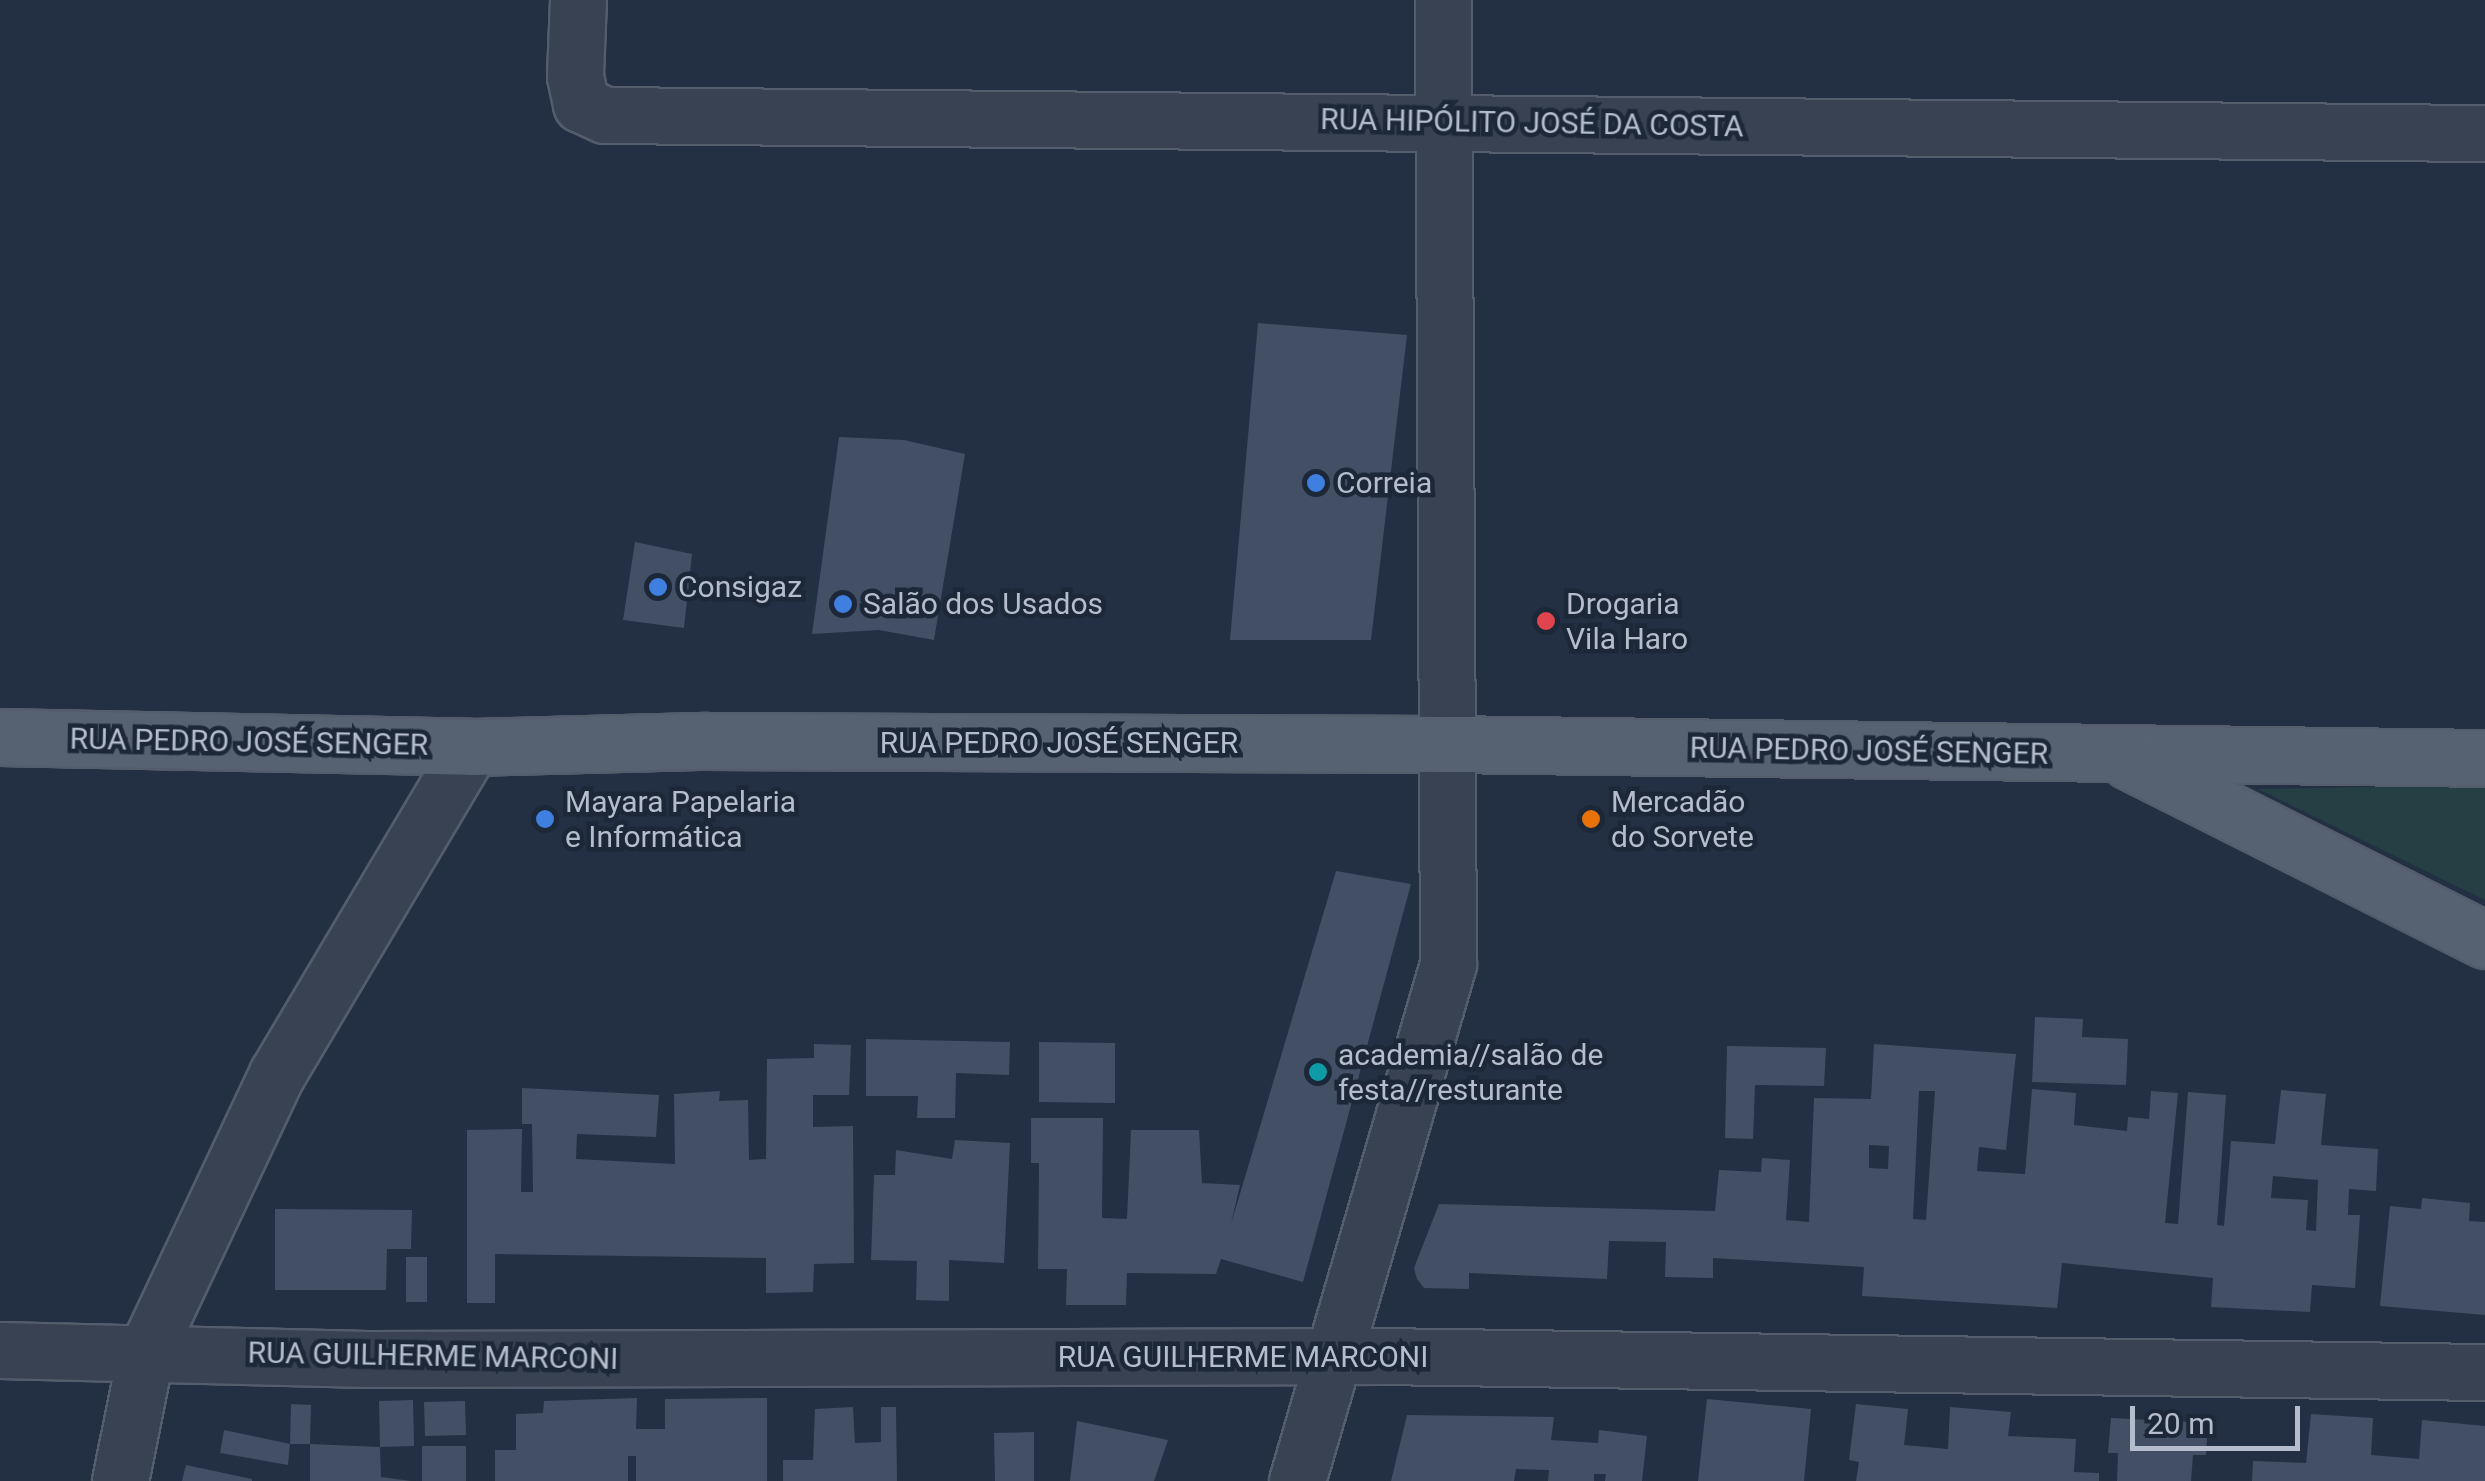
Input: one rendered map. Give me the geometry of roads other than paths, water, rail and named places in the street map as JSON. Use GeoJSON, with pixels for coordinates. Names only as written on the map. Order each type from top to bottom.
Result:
{"type":"FeatureCollection","features":[{"type":"Feature","properties":{"kind":"main road","name":"RUA PEDRO JOSÉ SENGER"},"geometry":{"type":"LineString","coordinates":[[0,737],[471,746],[707,741],[1446,744],[2485,758]]}},
{"type":"Feature","properties":{"kind":"main road","name":"RUA PEDRO JOSÉ SENGER"},"geometry":{"type":"LineString","coordinates":[[2118,756],[2485,940]]}},
{"type":"Feature","properties":{"kind":"street","name":"RUA HIPÓLITO JOSÉ DA COSTA"},"geometry":{"type":"LineString","coordinates":[[578,0],[575,76],[581,104],[604,115],[2485,133]]}},
{"type":"Feature","properties":{"kind":"street"},"geometry":{"type":"LineString","coordinates":[[1298,1481],[1448,964],[1443,0]]}},
{"type":"Feature","properties":{"kind":"street"},"geometry":{"type":"LineString","coordinates":[[120,1481],[146,1352],[277,1074],[471,746]]}},
{"type":"Feature","properties":{"kind":"street","name":"RUA GUILHERME MARCONI"},"geometry":{"type":"LineString","coordinates":[[0,1350],[367,1358],[1337,1356],[2485,1372]]}},
{"type":"Feature","properties":{"kind":"place","name":"Correia"},"geometry":{"type":"Point","coordinates":[1316,483]}},
{"type":"Feature","properties":{"kind":"place","name":"Consigaz"},"geometry":{"type":"Point","coordinates":[658,587]}},
{"type":"Feature","properties":{"kind":"place","name":"Salão dos Usados"},"geometry":{"type":"Point","coordinates":[843,604]}},
{"type":"Feature","properties":{"kind":"place","name":"Drogaria Vila Haro"},"geometry":{"type":"Point","coordinates":[1546,621]}},
{"type":"Feature","properties":{"kind":"place","name":"Mayara Papelaria e Informática"},"geometry":{"type":"Point","coordinates":[545,819]}},
{"type":"Feature","properties":{"kind":"place","name":"Mercadão do Sorvete"},"geometry":{"type":"Point","coordinates":[1591,819]}},
{"type":"Feature","properties":{"kind":"place","name":"academia//salão de festa//resturante"},"geometry":{"type":"Point","coordinates":[1318,1072]}}]}
